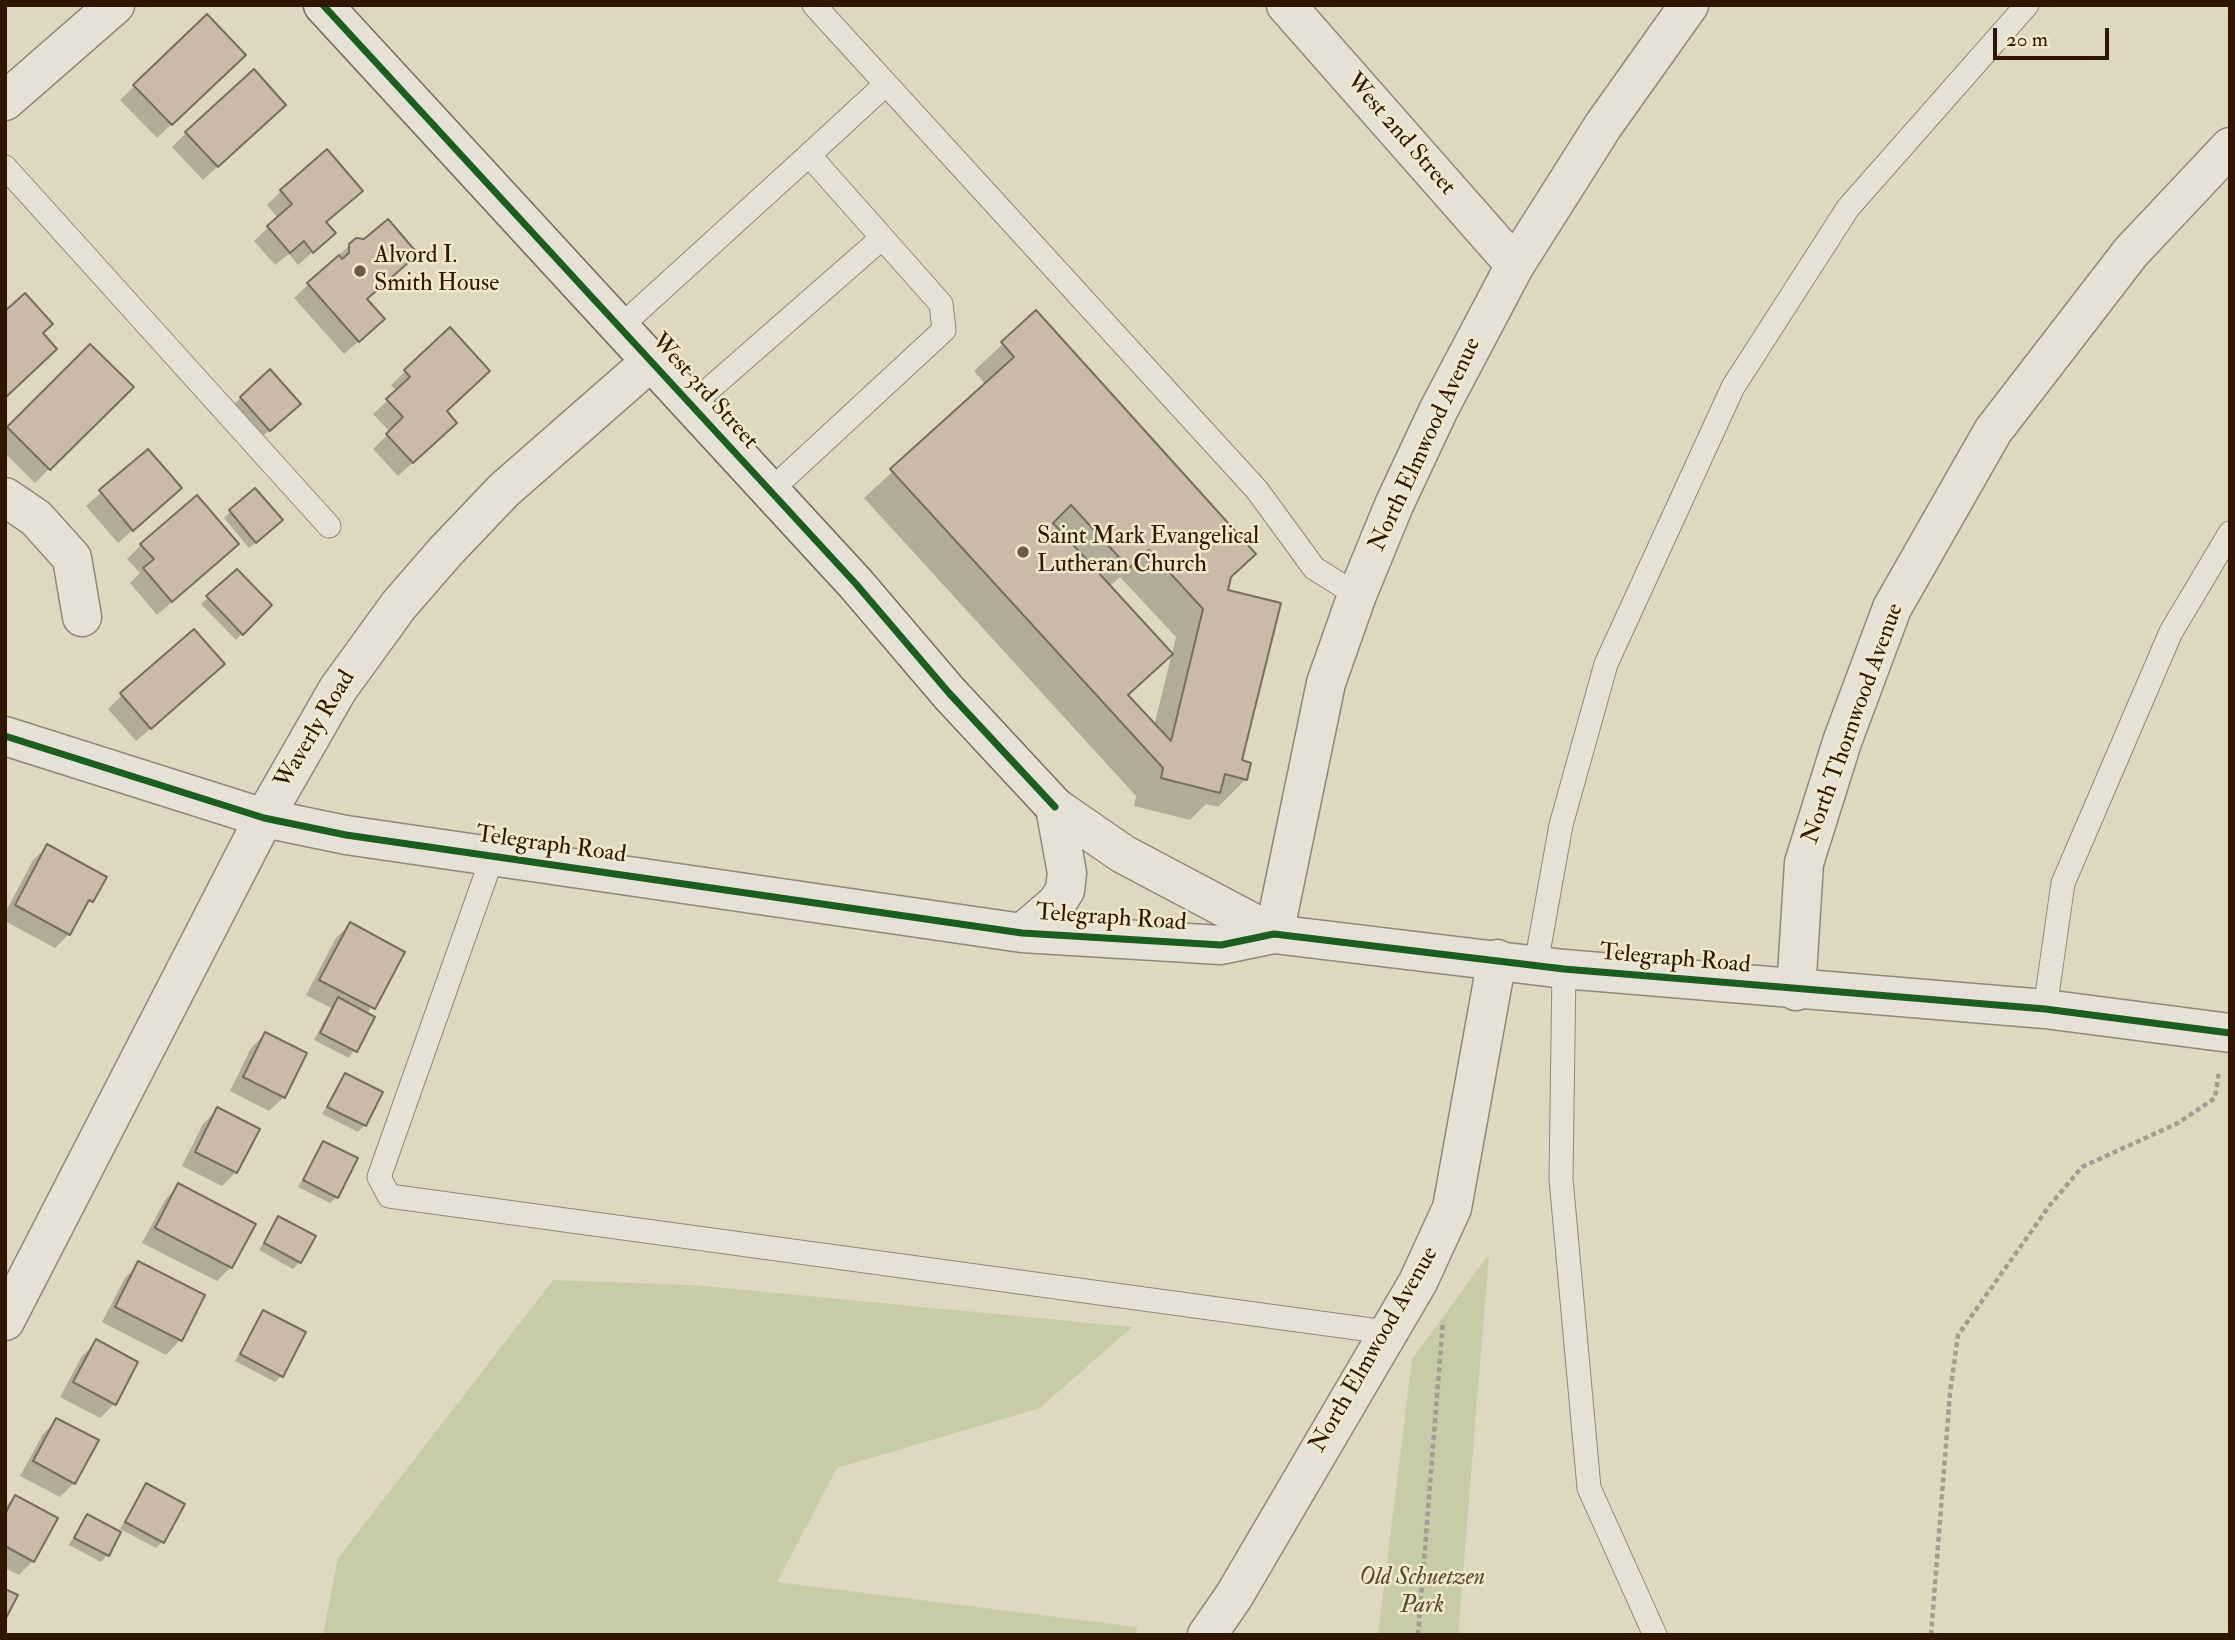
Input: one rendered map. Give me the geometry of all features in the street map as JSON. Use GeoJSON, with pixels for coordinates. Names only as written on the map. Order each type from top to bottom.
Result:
{"type":"FeatureCollection","features":[{"type":"Feature","properties":{"kind":"street"},"geometry":{"type":"LineString","coordinates":[[5,101],[115,5]]}},
{"type":"Feature","properties":{"kind":"street","name":"West 3rd Street"},"geometry":{"type":"LineString","coordinates":[[323,5],[620,327],[649,363],[1055,807],[1123,854],[1273,934]]}},
{"type":"Feature","properties":{"kind":"street","name":"West 2nd Street"},"geometry":{"type":"LineString","coordinates":[[1286,5],[1515,265]]}},
{"type":"Feature","properties":{"kind":"street","name":"North Elmwood Avenue"},"geometry":{"type":"LineString","coordinates":[[1273,934],[1326,683],[1357,595],[1439,409],[1515,265],[1603,126],[1689,5]]}},
{"type":"Feature","properties":{"kind":"street","name":"North Thornwood Avenue"},"geometry":{"type":"LineString","coordinates":[[1796,991],[1804,863],[1842,743],[1892,608],[1993,430],[2131,252],[2230,147]]}},
{"type":"Feature","properties":{"kind":"street","name":"Waverly Road"},"geometry":{"type":"LineString","coordinates":[[5,1321],[264,818],[338,689],[399,605],[504,490],[649,363]]}},
{"type":"Feature","properties":{"kind":"street"},"geometry":{"type":"LineString","coordinates":[[5,498],[36,518],[72,558],[82,617]]}},
{"type":"Feature","properties":{"kind":"street","name":"Telegraph Road"},"geometry":{"type":"LineString","coordinates":[[5,736],[264,818],[492,859],[1022,933],[1221,945],[1273,934],[1796,991],[2045,1009],[2227,1032]]}},
{"type":"Feature","properties":{"kind":"street"},"geometry":{"type":"LineString","coordinates":[[1022,933],[1057,903],[1065,890],[1067,873],[1055,807]]}},
{"type":"Feature","properties":{"kind":"street","name":"North Elmwood Avenue"},"geometry":{"type":"LineString","coordinates":[[1207,1635],[1234,1597],[1386,1332],[1418,1282],[1452,1208],[1497,960]]}},
{"type":"Feature","properties":{"kind":"lane"},"geometry":{"type":"LineString","coordinates":[[814,5],[1257,490],[1314,568],[1357,595]]}},
{"type":"Feature","properties":{"kind":"lane"},"geometry":{"type":"LineString","coordinates":[[1655,1635],[1589,1488],[1561,1179],[1550,966],[1561,825],[1606,664],[1733,387],[1848,208],[2027,5]]}},
{"type":"Feature","properties":{"kind":"lane"},"geometry":{"type":"LineString","coordinates":[[620,327],[886,84]]}},
{"type":"Feature","properties":{"kind":"lane"},"geometry":{"type":"LineString","coordinates":[[769,492],[944,330],[941,303],[809,155]]}},
{"type":"Feature","properties":{"kind":"lane"},"geometry":{"type":"LineString","coordinates":[[5,167],[329,526]]}},
{"type":"Feature","properties":{"kind":"lane"},"geometry":{"type":"LineString","coordinates":[[690,406],[882,238]]}},
{"type":"Feature","properties":{"kind":"lane"},"geometry":{"type":"LineString","coordinates":[[2045,1009],[2063,883],[2171,632],[2230,533]]}},
{"type":"Feature","properties":{"kind":"lane"},"geometry":{"type":"LineString","coordinates":[[492,859],[379,1177],[388,1196],[1386,1332]]}},
{"type":"Feature","properties":{"kind":"path"},"geometry":{"type":"LineString","coordinates":[[1931,1635],[1950,1392],[1958,1335],[2050,1205],[2082,1167],[2178,1123],[2215,1098],[2227,1032]]}},
{"type":"Feature","properties":{"kind":"path"},"geometry":{"type":"LineString","coordinates":[[1418,1635],[1443,1318]]}},
{"type":"Feature","properties":{"kind":"green space","name":"Old Schuetzen Park"},"geometry":{"type":"Polygon","coordinates":[[[1489,1254],[1458,1635],[1378,1635],[1412,1359],[1489,1254]]]}},
{"type":"Feature","properties":{"kind":"green space"},"geometry":{"type":"Polygon","coordinates":[[[553,1280],[693,1285],[1132,1327],[1040,1408],[837,1468],[777,1582],[1137,1627],[1136,1635],[323,1635],[338,1558],[553,1280]]]}},
{"type":"Feature","properties":{"kind":"building"},"geometry":{"type":"Polygon","coordinates":[[[207,14],[246,55],[172,125],[133,85],[207,14]]]}},
{"type":"Feature","properties":{"kind":"building"},"geometry":{"type":"Polygon","coordinates":[[[254,69],[286,105],[218,167],[185,132],[254,69]]]}},
{"type":"Feature","properties":{"kind":"building"},"geometry":{"type":"Polygon","coordinates":[[[327,149],[363,191],[326,222],[336,233],[313,253],[304,241],[290,253],[267,226],[292,204],[280,190],[327,149]]]}},
{"type":"Feature","properties":{"kind":"building","name":"Alvord I. Smith House"},"geometry":{"type":"Polygon","coordinates":[[[388,219],[418,254],[367,299],[385,319],[359,342],[307,283],[339,255],[342,259],[349,253],[349,244],[356,238],[364,239],[388,219]]]}},
{"type":"Feature","properties":{"kind":"building"},"geometry":{"type":"Polygon","coordinates":[[[25,293],[53,324],[43,333],[57,349],[5,398],[5,311],[25,293]]]}},
{"type":"Feature","properties":{"kind":"building","name":"Saint Mark Evangelical Lutheran Church"},"geometry":{"type":"Polygon","coordinates":[[[1036,310],[1256,554],[1231,577],[1228,590],[1281,603],[1242,760],[1251,763],[1247,780],[1225,774],[1220,793],[1161,778],[1163,768],[890,469],[1014,357],[1001,342],[1036,310]],[[1071,505],[1053,523],[1173,654],[1128,695],[1171,741],[1203,609],[1149,550],[1129,568],[1071,505]]]}},
{"type":"Feature","properties":{"kind":"building"},"geometry":{"type":"Polygon","coordinates":[[[450,327],[490,371],[447,411],[457,423],[413,463],[386,434],[403,417],[386,399],[410,377],[404,370],[450,327]]]}},
{"type":"Feature","properties":{"kind":"building"},"geometry":{"type":"Polygon","coordinates":[[[90,344],[134,387],[50,470],[7,427],[90,344]]]}},
{"type":"Feature","properties":{"kind":"building"},"geometry":{"type":"Polygon","coordinates":[[[270,369],[301,404],[270,431],[240,397],[270,369]]]}},
{"type":"Feature","properties":{"kind":"building"},"geometry":{"type":"Polygon","coordinates":[[[148,449],[182,488],[133,531],[99,490],[148,449]]]}},
{"type":"Feature","properties":{"kind":"building"},"geometry":{"type":"Polygon","coordinates":[[[255,488],[283,520],[256,543],[229,510],[255,488]]]}},
{"type":"Feature","properties":{"kind":"building"},"geometry":{"type":"Polygon","coordinates":[[[197,495],[239,544],[172,602],[143,568],[154,559],[140,544],[197,495]]]}},
{"type":"Feature","properties":{"kind":"building"},"geometry":{"type":"Polygon","coordinates":[[[237,569],[272,605],[243,635],[206,596],[237,569]]]}},
{"type":"Feature","properties":{"kind":"building"},"geometry":{"type":"Polygon","coordinates":[[[194,629],[225,664],[151,729],[120,693],[194,629]]]}},
{"type":"Feature","properties":{"kind":"building"},"geometry":{"type":"Polygon","coordinates":[[[47,844],[107,877],[93,902],[89,900],[70,935],[15,905],[47,844]]]}},
{"type":"Feature","properties":{"kind":"building"},"geometry":{"type":"Polygon","coordinates":[[[350,922],[405,952],[375,1009],[319,980],[350,922]]]}},
{"type":"Feature","properties":{"kind":"building"},"geometry":{"type":"Polygon","coordinates":[[[338,997],[375,1017],[357,1052],[320,1033],[338,997]]]}},
{"type":"Feature","properties":{"kind":"building"},"geometry":{"type":"Polygon","coordinates":[[[265,1032],[307,1053],[285,1098],[243,1077],[265,1032]]]}},
{"type":"Feature","properties":{"kind":"building"},"geometry":{"type":"Polygon","coordinates":[[[345,1073],[383,1092],[366,1126],[327,1107],[345,1073]]]}},
{"type":"Feature","properties":{"kind":"building"},"geometry":{"type":"Polygon","coordinates":[[[217,1107],[260,1129],[237,1173],[195,1152],[217,1107]]]}},
{"type":"Feature","properties":{"kind":"building"},"geometry":{"type":"Polygon","coordinates":[[[323,1141],[358,1158],[338,1198],[303,1180],[323,1141]]]}},
{"type":"Feature","properties":{"kind":"building"},"geometry":{"type":"Polygon","coordinates":[[[178,1183],[256,1224],[232,1268],[155,1228],[178,1183]]]}},
{"type":"Feature","properties":{"kind":"building"},"geometry":{"type":"Polygon","coordinates":[[[278,1216],[316,1236],[301,1263],[264,1243],[278,1216]]]}},
{"type":"Feature","properties":{"kind":"building"},"geometry":{"type":"Polygon","coordinates":[[[138,1261],[205,1295],[182,1341],[115,1307],[138,1261]]]}},
{"type":"Feature","properties":{"kind":"building"},"geometry":{"type":"Polygon","coordinates":[[[263,1310],[306,1332],[283,1377],[240,1354],[263,1310]]]}},
{"type":"Feature","properties":{"kind":"building"},"geometry":{"type":"Polygon","coordinates":[[[96,1339],[138,1362],[116,1405],[73,1382],[96,1339]]]}},
{"type":"Feature","properties":{"kind":"building"},"geometry":{"type":"Polygon","coordinates":[[[56,1418],[99,1440],[75,1484],[33,1461],[56,1418]]]}},
{"type":"Feature","properties":{"kind":"building"},"geometry":{"type":"Polygon","coordinates":[[[146,1483],[185,1504],[164,1543],[125,1522],[146,1483]]]}},
{"type":"Feature","properties":{"kind":"building"},"geometry":{"type":"Polygon","coordinates":[[[15,1495],[58,1518],[34,1562],[5,1546],[5,1514],[15,1495]]]}},
{"type":"Feature","properties":{"kind":"building"},"geometry":{"type":"Polygon","coordinates":[[[87,1514],[121,1532],[109,1556],[74,1538],[87,1514]]]}},
{"type":"Feature","properties":{"kind":"building"},"geometry":{"type":"Polygon","coordinates":[[[5,1589],[18,1595],[5,1620],[5,1589]]]}},
{"type":"Feature","properties":{"kind":"cycle path"},"geometry":{"type":"LineString","coordinates":[[323,5],[856,584],[949,693],[1055,807]]}},
{"type":"Feature","properties":{"kind":"cycle path"},"geometry":{"type":"LineString","coordinates":[[5,736],[264,818],[346,835],[1022,933],[1221,945],[1274,934],[1564,969],[2045,1009],[2230,1033]]}},
{"type":"Feature","properties":{"kind":"place","name":"Alvord I. Smith House"},"geometry":{"type":"Point","coordinates":[360,271]}},
{"type":"Feature","properties":{"kind":"place","name":"Saint Mark Evangelical Lutheran Church"},"geometry":{"type":"Point","coordinates":[1023,552]}}]}
